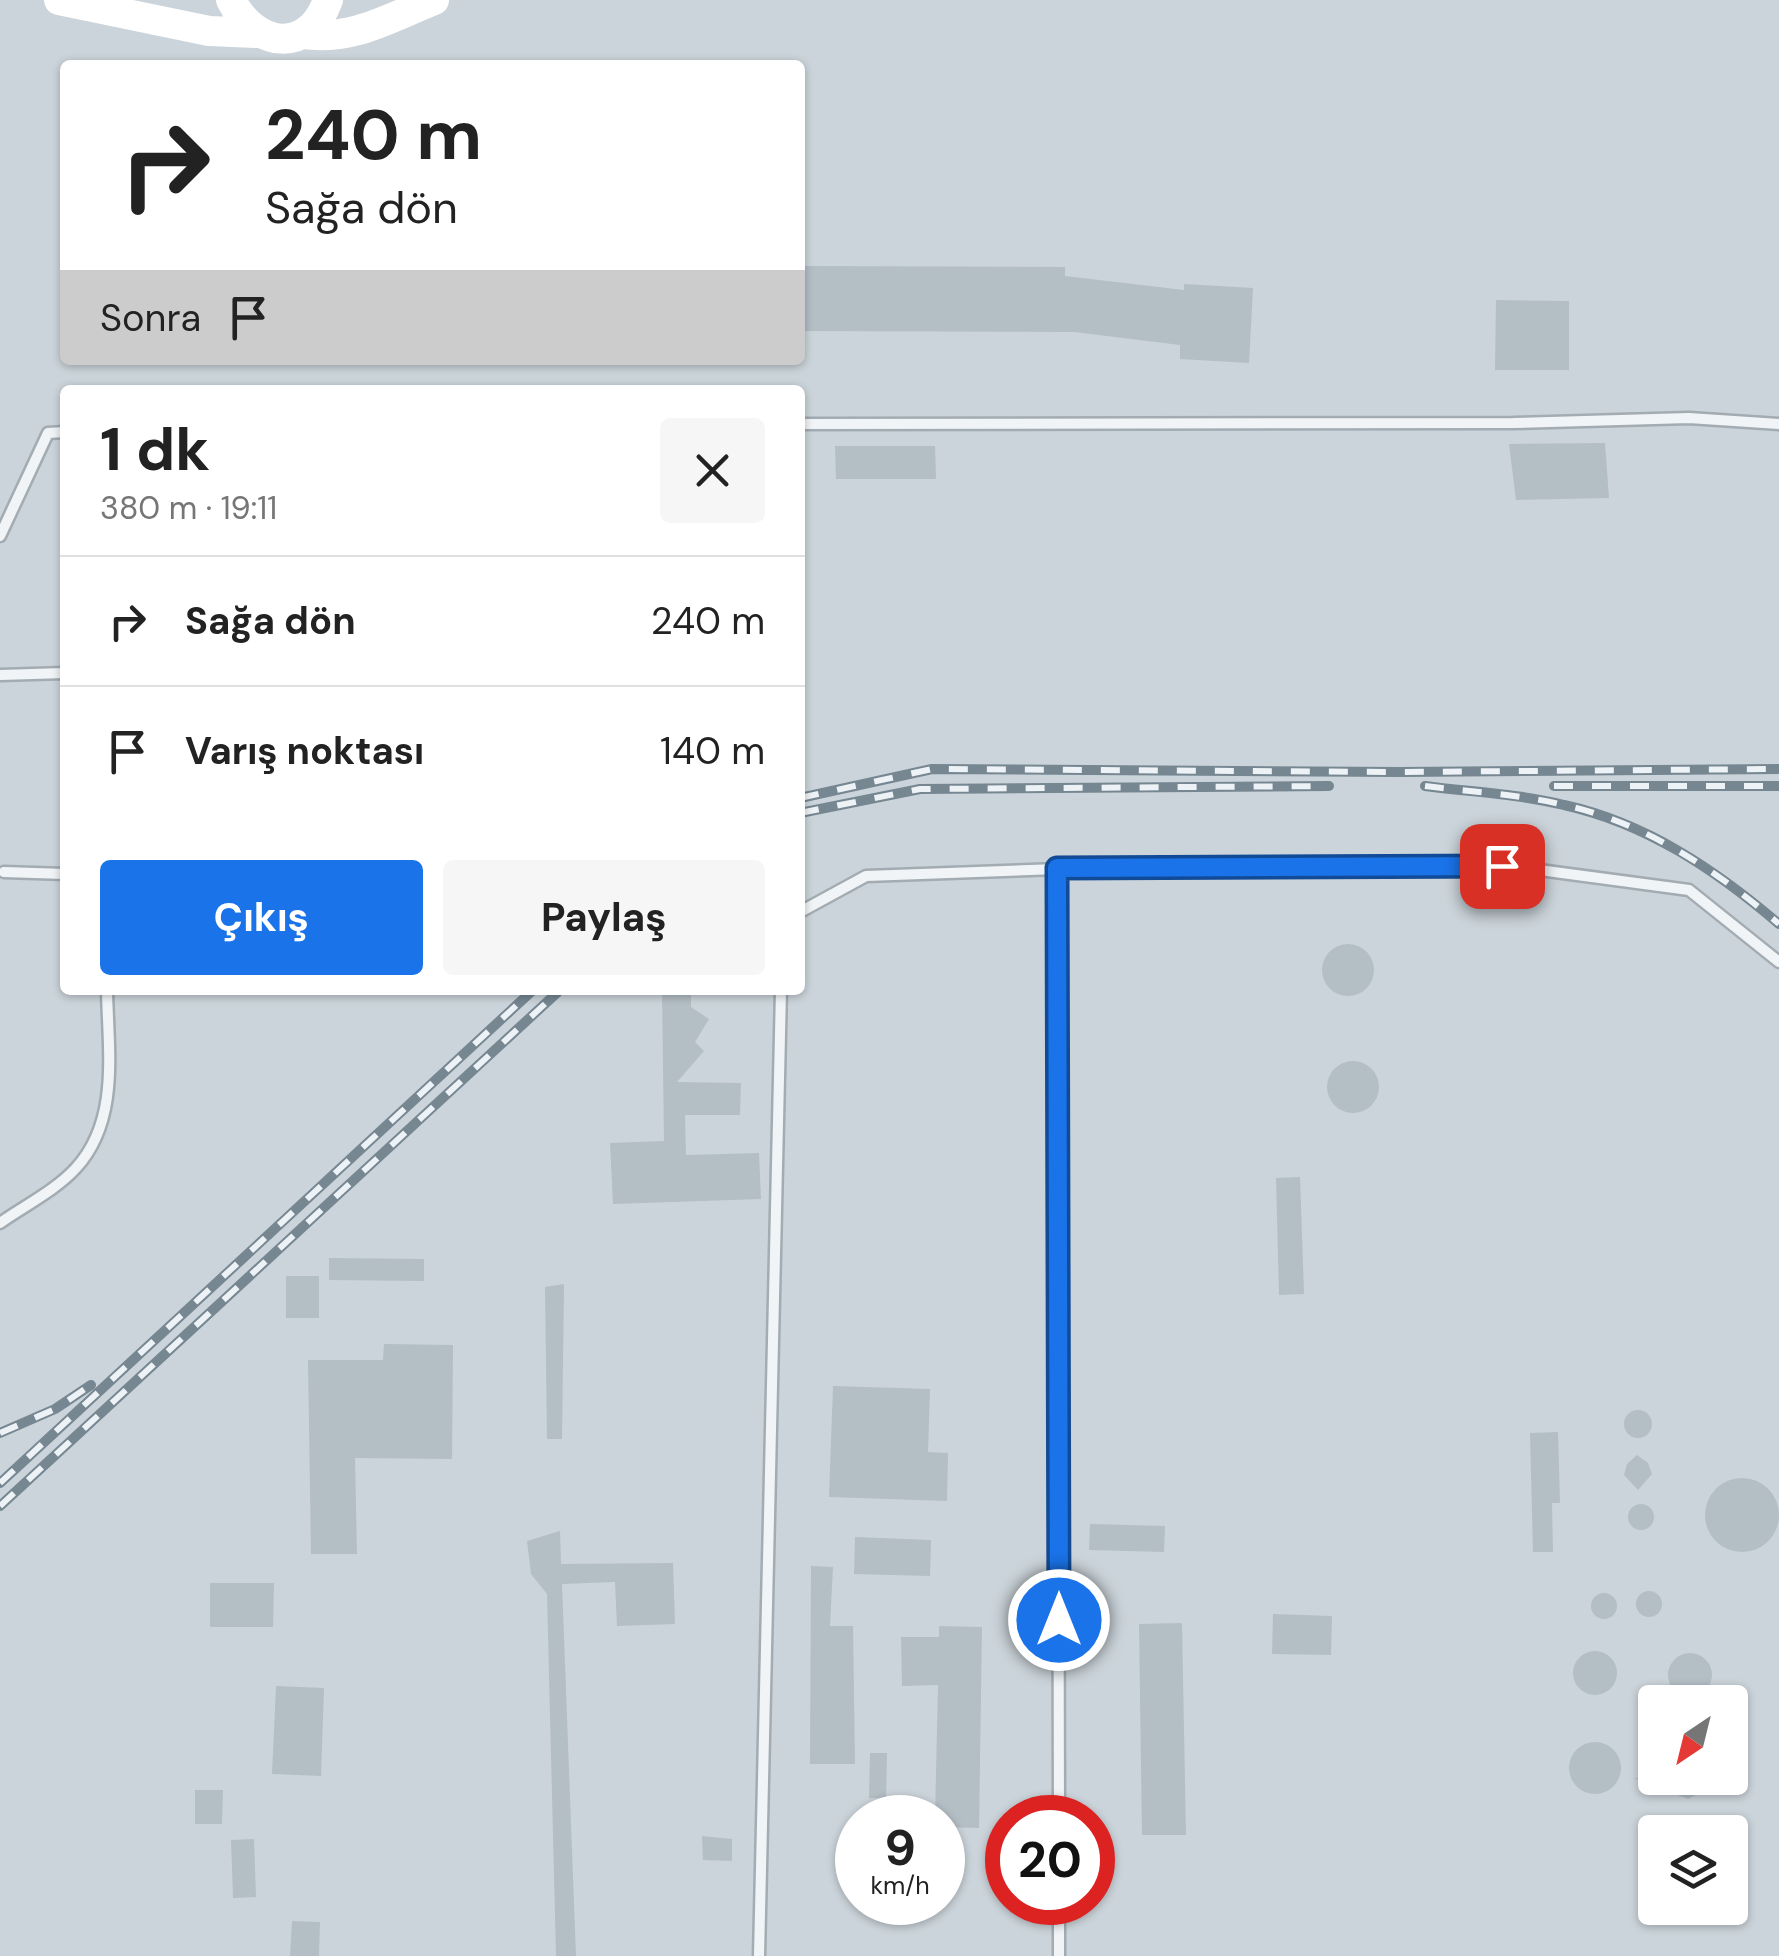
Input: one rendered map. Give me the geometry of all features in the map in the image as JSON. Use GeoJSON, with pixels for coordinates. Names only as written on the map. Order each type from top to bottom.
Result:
{"type":"FeatureCollection","features":[{"type":"Feature","properties":{"kind":"street"},"geometry":{"type":"LineString","coordinates":[[59,0],[271,38],[302,34],[326,38],[378,28],[423,4]]}},
{"type":"Feature","properties":{"kind":"street"},"geometry":{"type":"LineString","coordinates":[[231,0],[243,22],[256,33]]}},
{"type":"Feature","properties":{"kind":"street"},"geometry":{"type":"LineString","coordinates":[[302,34],[316,23],[328,0]]}},
{"type":"Feature","properties":{"kind":"street"},"geometry":{"type":"LineString","coordinates":[[374,0],[423,4]]}},
{"type":"Feature","properties":{"kind":"lane"},"geometry":{"type":"LineString","coordinates":[[805,424],[1513,423],[1689,418],[1779,424]]}},
{"type":"Feature","properties":{"kind":"lane"},"geometry":{"type":"LineString","coordinates":[[0,536],[48,433],[60,432]]}},
{"type":"Feature","properties":{"kind":"lane"},"geometry":{"type":"LineString","coordinates":[[0,675],[60,673]]}},
{"type":"Feature","properties":{"kind":"lane"},"geometry":{"type":"LineString","coordinates":[[805,909],[866,876],[1057,868],[1502,866],[1689,890],[1779,962]]}},
{"type":"Feature","properties":{"kind":"lane"},"geometry":{"type":"LineString","coordinates":[[1057,868],[1059,1795]]}},
{"type":"Feature","properties":{"kind":"lane"},"geometry":{"type":"LineString","coordinates":[[4,872],[60,874]]}},
{"type":"Feature","properties":{"kind":"lane"},"geometry":{"type":"LineString","coordinates":[[0,1223],[74,1170],[98,1138],[108,1100],[107,995]]}},
{"type":"Feature","properties":{"kind":"lane"},"geometry":{"type":"LineString","coordinates":[[758,1956],[782,995]]}},
{"type":"Feature","properties":{"kind":"lane"},"geometry":{"type":"LineString","coordinates":[[1059,1925],[1060,1956]]}},
{"type":"Feature","properties":{"kind":"shaded area"},"geometry":{"type":"Polygon","coordinates":[[[0,0],[1779,0],[1779,1956],[0,1956],[0,0]]]}},
{"type":"Feature","properties":{"kind":"building"},"geometry":{"type":"Polygon","coordinates":[[[805,266],[1065,267],[1065,276],[1184,290],[1184,284],[1253,288],[1249,363],[1180,359],[1180,345],[1074,332],[805,331],[805,266]]]}},
{"type":"Feature","properties":{"kind":"building"},"geometry":{"type":"Polygon","coordinates":[[[1496,300],[1569,301],[1569,370],[1495,370],[1496,300]]]}},
{"type":"Feature","properties":{"kind":"building"},"geometry":{"type":"Polygon","coordinates":[[[1605,443],[1609,498],[1516,500],[1509,444],[1605,443]]]}},
{"type":"Feature","properties":{"kind":"building"},"geometry":{"type":"Polygon","coordinates":[[[835,446],[935,446],[936,479],[836,479],[835,446]]]}},
{"type":"Feature","properties":{"kind":"building"},"geometry":{"type":"Polygon","coordinates":[[[1348,944],[1366,952],[1374,970],[1366,988],[1348,996],[1330,988],[1322,970],[1330,952],[1348,944]]]}},
{"type":"Feature","properties":{"kind":"building"},"geometry":{"type":"Polygon","coordinates":[[[662,995],[691,995],[691,1007],[709,1019],[695,1042],[704,1051],[677,1082],[741,1083],[740,1115],[685,1115],[686,1155],[759,1153],[761,1199],[613,1204],[610,1143],[664,1141],[662,995]]]}},
{"type":"Feature","properties":{"kind":"building"},"geometry":{"type":"Polygon","coordinates":[[[1353,1061],[1371,1069],[1379,1087],[1371,1105],[1353,1113],[1335,1105],[1327,1087],[1335,1069],[1353,1061]]]}},
{"type":"Feature","properties":{"kind":"building"},"geometry":{"type":"Polygon","coordinates":[[[1300,1177],[1304,1294],[1279,1295],[1276,1178],[1300,1177]]]}},
{"type":"Feature","properties":{"kind":"building"},"geometry":{"type":"Polygon","coordinates":[[[329,1258],[424,1259],[424,1281],[329,1280],[329,1258]]]}},
{"type":"Feature","properties":{"kind":"building"},"geometry":{"type":"Polygon","coordinates":[[[286,1276],[319,1276],[319,1318],[286,1318],[286,1276]]]}},
{"type":"Feature","properties":{"kind":"building"},"geometry":{"type":"Polygon","coordinates":[[[564,1284],[562,1439],[547,1439],[545,1287],[564,1284]]]}},
{"type":"Feature","properties":{"kind":"building"},"geometry":{"type":"Polygon","coordinates":[[[384,1344],[453,1345],[452,1459],[355,1458],[357,1554],[311,1554],[308,1360],[383,1360],[384,1344]]]}},
{"type":"Feature","properties":{"kind":"building"},"geometry":{"type":"Polygon","coordinates":[[[833,1386],[930,1389],[928,1452],[948,1453],[947,1501],[829,1497],[833,1386]]]}},
{"type":"Feature","properties":{"kind":"building"},"geometry":{"type":"Polygon","coordinates":[[[1638,1410],[1648,1414],[1652,1424],[1648,1434],[1638,1438],[1628,1434],[1624,1424],[1628,1414],[1638,1410]]]}},
{"type":"Feature","properties":{"kind":"building"},"geometry":{"type":"Polygon","coordinates":[[[1558,1432],[1560,1503],[1552,1503],[1553,1552],[1533,1552],[1530,1433],[1558,1432]]]}},
{"type":"Feature","properties":{"kind":"building"},"geometry":{"type":"Polygon","coordinates":[[[1637,1455],[1648,1463],[1652,1474],[1638,1490],[1624,1475],[1627,1464],[1637,1455]]]}},
{"type":"Feature","properties":{"kind":"building"},"geometry":{"type":"Polygon","coordinates":[[[1742,1478],[1768,1489],[1779,1515],[1768,1541],[1742,1552],[1716,1541],[1705,1515],[1716,1489],[1742,1478]]]}},
{"type":"Feature","properties":{"kind":"building"},"geometry":{"type":"Polygon","coordinates":[[[1641,1504],[1650,1508],[1654,1517],[1650,1526],[1641,1530],[1632,1526],[1628,1517],[1632,1508],[1641,1504]]]}},
{"type":"Feature","properties":{"kind":"building"},"geometry":{"type":"Polygon","coordinates":[[[1090,1524],[1165,1526],[1164,1552],[1089,1550],[1090,1524]]]}},
{"type":"Feature","properties":{"kind":"building"},"geometry":{"type":"Polygon","coordinates":[[[560,1531],[561,1564],[673,1563],[675,1624],[617,1626],[615,1582],[562,1584],[576,1956],[556,1956],[547,1594],[531,1574],[527,1541],[560,1531]]]}},
{"type":"Feature","properties":{"kind":"building"},"geometry":{"type":"Polygon","coordinates":[[[855,1537],[931,1540],[930,1576],[854,1574],[855,1537]]]}},
{"type":"Feature","properties":{"kind":"building"},"geometry":{"type":"Polygon","coordinates":[[[811,1566],[833,1567],[830,1626],[853,1626],[855,1764],[810,1764],[811,1566]]]}},
{"type":"Feature","properties":{"kind":"building"},"geometry":{"type":"Polygon","coordinates":[[[210,1583],[274,1583],[273,1627],[210,1627],[210,1583]]]}},
{"type":"Feature","properties":{"kind":"building"},"geometry":{"type":"Polygon","coordinates":[[[1649,1591],[1658,1595],[1662,1604],[1658,1613],[1649,1617],[1640,1613],[1636,1604],[1640,1595],[1649,1591]]]}},
{"type":"Feature","properties":{"kind":"building"},"geometry":{"type":"Polygon","coordinates":[[[1604,1593],[1613,1597],[1617,1606],[1613,1615],[1604,1619],[1595,1615],[1591,1606],[1595,1597],[1604,1593]]]}},
{"type":"Feature","properties":{"kind":"building"},"geometry":{"type":"Polygon","coordinates":[[[1273,1614],[1332,1616],[1331,1655],[1272,1654],[1273,1614]]]}},
{"type":"Feature","properties":{"kind":"building"},"geometry":{"type":"Polygon","coordinates":[[[1182,1623],[1186,1835],[1142,1835],[1139,1624],[1182,1623]]]}},
{"type":"Feature","properties":{"kind":"building"},"geometry":{"type":"Polygon","coordinates":[[[939,1626],[982,1627],[979,1828],[965,1828],[965,1795],[936,1795],[938,1685],[902,1686],[901,1637],[939,1637],[939,1626]]]}},
{"type":"Feature","properties":{"kind":"building"},"geometry":{"type":"Polygon","coordinates":[[[1595,1651],[1611,1657],[1617,1673],[1611,1689],[1595,1695],[1579,1689],[1573,1673],[1579,1657],[1595,1651]]]}},
{"type":"Feature","properties":{"kind":"building"},"geometry":{"type":"Polygon","coordinates":[[[1681,1654],[1699,1654],[1711,1666],[1710,1685],[1669,1684],[1669,1666],[1681,1654]]]}},
{"type":"Feature","properties":{"kind":"building"},"geometry":{"type":"Polygon","coordinates":[[[276,1686],[324,1688],[321,1776],[272,1774],[276,1686]]]}},
{"type":"Feature","properties":{"kind":"building"},"geometry":{"type":"Polygon","coordinates":[[[1595,1742],[1613,1750],[1621,1768],[1613,1786],[1595,1794],[1577,1786],[1569,1768],[1577,1750],[1595,1742]]]}},
{"type":"Feature","properties":{"kind":"building"},"geometry":{"type":"Polygon","coordinates":[[[870,1753],[887,1753],[886,1795],[869,1795],[870,1753]]]}},
{"type":"Feature","properties":{"kind":"building"},"geometry":{"type":"Polygon","coordinates":[[[195,1790],[223,1790],[222,1824],[195,1824],[195,1790]]]}},
{"type":"Feature","properties":{"kind":"building"},"geometry":{"type":"Polygon","coordinates":[[[702,1836],[732,1839],[732,1861],[703,1860],[702,1836]]]}},
{"type":"Feature","properties":{"kind":"building"},"geometry":{"type":"Polygon","coordinates":[[[254,1839],[256,1897],[233,1898],[231,1840],[254,1839]]]}},
{"type":"Feature","properties":{"kind":"building"},"geometry":{"type":"Polygon","coordinates":[[[292,1921],[320,1922],[319,1956],[290,1956],[292,1921]]]}},
{"type":"Feature","properties":{"kind":"railway"},"geometry":{"type":"LineString","coordinates":[[805,797],[932,769],[1779,769]]}},
{"type":"Feature","properties":{"kind":"railway"},"geometry":{"type":"LineString","coordinates":[[805,812],[920,789],[1329,786]]}},
{"type":"Feature","properties":{"kind":"railway"},"geometry":{"type":"LineString","coordinates":[[1425,786],[1547,801],[1623,824],[1705,867],[1779,924]]}},
{"type":"Feature","properties":{"kind":"railway"},"geometry":{"type":"LineString","coordinates":[[1554,786],[1779,786]]}},
{"type":"Feature","properties":{"kind":"railway"},"geometry":{"type":"LineString","coordinates":[[0,1483],[528,995]]}},
{"type":"Feature","properties":{"kind":"railway"},"geometry":{"type":"LineString","coordinates":[[0,1506],[555,995]]}},
{"type":"Feature","properties":{"kind":"railway"},"geometry":{"type":"LineString","coordinates":[[0,1433],[55,1409],[91,1385]]}},
{"type":"Feature","properties":{"kind":"route"},"geometry":{"type":"LineString","coordinates":[[1059,1620],[1057,868],[1502,866]]}}]}
